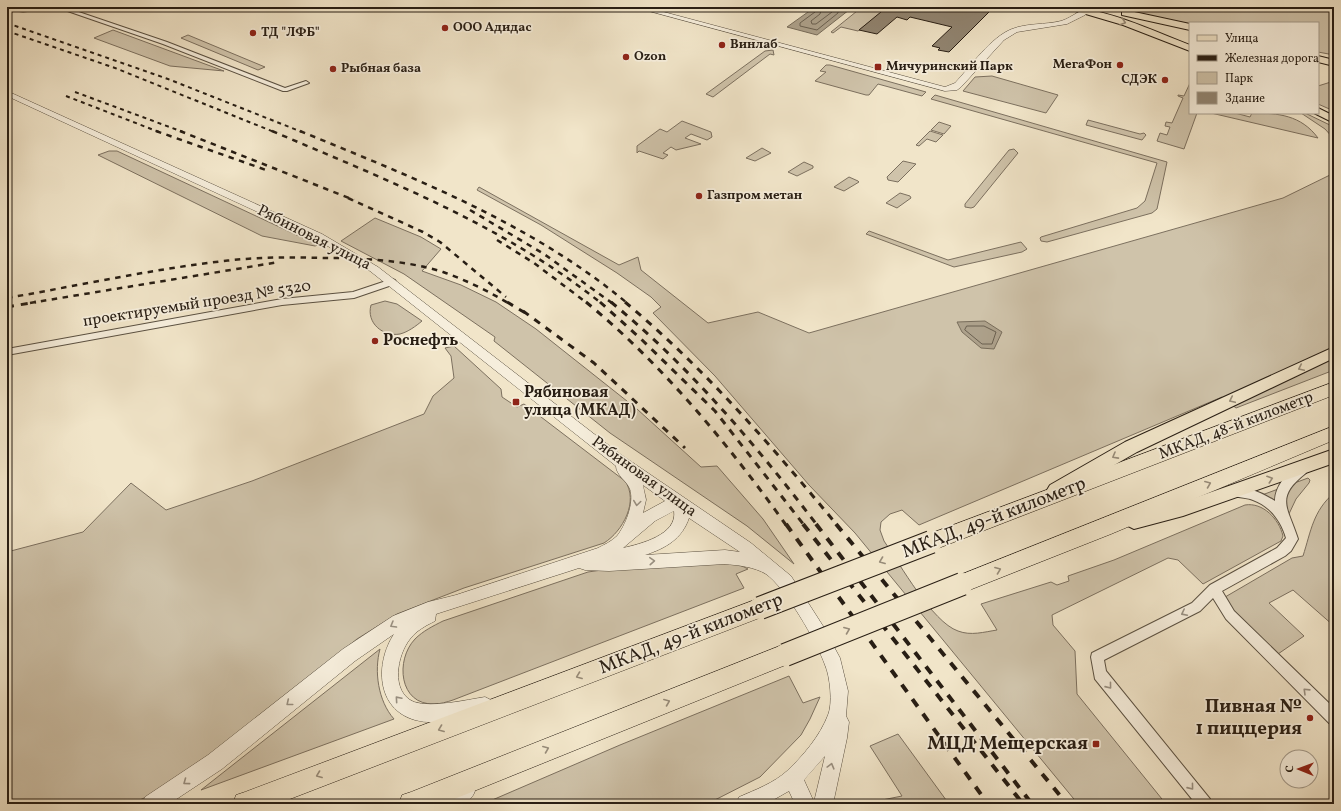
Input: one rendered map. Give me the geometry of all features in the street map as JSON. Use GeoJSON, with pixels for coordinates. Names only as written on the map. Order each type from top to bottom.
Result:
{"type":"FeatureCollection","features":[{"type":"Feature","properties":{"kind":"highway","name":"МКАД, 48-й километр"},"geometry":{"type":"LineString","coordinates":[[1138,463],[1334,388]]}},
{"type":"Feature","properties":{"kind":"highway"},"geometry":{"type":"LineString","coordinates":[[411,804],[1104,528],[1334,433]]}},
{"type":"Feature","properties":{"kind":"highway","name":"МКАД, 49-й километр"},"geometry":{"type":"LineString","coordinates":[[245,804],[1138,463]]}},
{"type":"Feature","properties":{"kind":"main road"},"geometry":{"type":"LineString","coordinates":[[7,8],[12,7]]}},
{"type":"Feature","properties":{"kind":"main road"},"geometry":{"type":"LineString","coordinates":[[1066,7],[1088,9],[1189,48]]}},
{"type":"Feature","properties":{"kind":"main road"},"geometry":{"type":"LineString","coordinates":[[1096,7],[1189,27]]}},
{"type":"Feature","properties":{"kind":"main road"},"geometry":{"type":"LineString","coordinates":[[1319,55],[1334,59]]}},
{"type":"Feature","properties":{"kind":"main road"},"geometry":{"type":"LineString","coordinates":[[1319,59],[1334,63]]}},
{"type":"Feature","properties":{"kind":"main road"},"geometry":{"type":"LineString","coordinates":[[1321,113],[1334,119]]}},
{"type":"Feature","properties":{"kind":"main road"},"geometry":{"type":"LineString","coordinates":[[1039,501],[1132,446],[1334,352]]}},
{"type":"Feature","properties":{"kind":"main road"},"geometry":{"type":"LineString","coordinates":[[1104,528],[1183,509],[1307,467],[1334,456]]}},
{"type":"Feature","properties":{"kind":"street"},"geometry":{"type":"LineString","coordinates":[[7,8],[23,10],[51,7]]}},
{"type":"Feature","properties":{"kind":"street"},"geometry":{"type":"LineString","coordinates":[[59,7],[165,43],[285,90],[306,83]]}},
{"type":"Feature","properties":{"kind":"street"},"geometry":{"type":"LineString","coordinates":[[637,7],[945,89],[954,88],[958,85],[1001,38],[1008,33],[1064,22],[1088,9]]}},
{"type":"Feature","properties":{"kind":"street","name":"Рябиновая улица"},"geometry":{"type":"LineString","coordinates":[[7,93],[318,236],[359,258],[392,282],[615,458],[746,548],[773,570],[791,589],[821,638],[836,670],[839,692],[838,738],[823,804]]}},
{"type":"Feature","properties":{"kind":"street","name":"проектируемый проезд № 5320"},"geometry":{"type":"LineString","coordinates":[[7,352],[282,302],[354,295],[392,282]]}},
{"type":"Feature","properties":{"kind":"street"},"geometry":{"type":"LineString","coordinates":[[615,458],[636,486],[638,497],[634,519],[617,545]]}},
{"type":"Feature","properties":{"kind":"street"},"geometry":{"type":"LineString","coordinates":[[1205,804],[1100,674],[1097,657],[1196,607],[1214,589],[1281,552],[1287,547],[1292,539],[1290,529],[1283,515],[1279,502],[1280,493],[1293,477],[1307,467]]}},
{"type":"Feature","properties":{"kind":"street"},"geometry":{"type":"LineString","coordinates":[[1233,492],[1245,492],[1267,501],[1283,515]]}},
{"type":"Feature","properties":{"kind":"street"},"geometry":{"type":"LineString","coordinates":[[152,804],[215,762],[349,655],[383,631],[417,613],[456,602],[603,554],[617,545],[661,508],[680,504],[683,512],[681,521],[675,530],[661,542],[633,553],[567,566]]}},
{"type":"Feature","properties":{"kind":"street"},"geometry":{"type":"LineString","coordinates":[[586,563],[609,564],[725,557],[737,558],[773,570]]}},
{"type":"Feature","properties":{"kind":"street"},"geometry":{"type":"LineString","coordinates":[[1214,589],[1230,615],[1334,718]]}},
{"type":"Feature","properties":{"kind":"street"},"geometry":{"type":"LineString","coordinates":[[456,602],[415,623],[397,642],[392,654],[389,673],[394,694],[406,707],[421,711],[503,705]]}},
{"type":"Feature","properties":{"kind":"street"},"geometry":{"type":"LineString","coordinates":[[746,804],[793,778],[827,739],[834,725],[839,708]]}},
{"type":"Feature","properties":{"kind":"street"},"geometry":{"type":"LineString","coordinates":[[446,804],[510,764]]}},
{"type":"Feature","properties":{"kind":"street"},"geometry":{"type":"LineString","coordinates":[[793,778],[805,804]]}},
{"type":"Feature","properties":{"kind":"street"},"geometry":{"type":"LineString","coordinates":[[746,804],[763,804]]}},
{"type":"Feature","properties":{"kind":"green space"},"geometry":{"type":"Polygon","coordinates":[[[862,7],[883,11],[858,31],[841,27],[833,33],[831,32],[862,7]]]}},
{"type":"Feature","properties":{"kind":"green space"},"geometry":{"type":"Polygon","coordinates":[[[1108,7],[1334,7],[1334,55],[1319,52],[1319,22],[1189,22],[1189,24],[1108,7]]]}},
{"type":"Feature","properties":{"kind":"green space"},"geometry":{"type":"Polygon","coordinates":[[[113,30],[224,71],[170,66],[94,38],[113,30]]]}},
{"type":"Feature","properties":{"kind":"green space"},"geometry":{"type":"Polygon","coordinates":[[[188,35],[265,67],[258,70],[181,38],[188,35]]]}},
{"type":"Feature","properties":{"kind":"green space"},"geometry":{"type":"Polygon","coordinates":[[[773,50],[774,55],[770,54],[713,97],[706,94],[765,51],[773,50]]]}},
{"type":"Feature","properties":{"kind":"green space"},"geometry":{"type":"Polygon","coordinates":[[[826,65],[926,92],[922,96],[878,84],[869,95],[866,95],[815,81],[826,72],[820,71],[826,65]]]}},
{"type":"Feature","properties":{"kind":"green space"},"geometry":{"type":"Polygon","coordinates":[[[992,76],[1058,95],[1046,113],[963,91],[975,77],[992,76]]]}},
{"type":"Feature","properties":{"kind":"green space"},"geometry":{"type":"Polygon","coordinates":[[[1334,81],[1334,111],[1319,104],[1319,86],[1334,81]]]}},
{"type":"Feature","properties":{"kind":"green space"},"geometry":{"type":"Polygon","coordinates":[[[1189,85],[1189,114],[1197,114],[1184,149],[1157,141],[1160,133],[1167,135],[1170,127],[1165,126],[1166,122],[1172,123],[1183,98],[1178,95],[1184,96],[1189,85]]]}},
{"type":"Feature","properties":{"kind":"green space"},"geometry":{"type":"Polygon","coordinates":[[[935,95],[1167,162],[1157,209],[1152,213],[1047,242],[1041,241],[1041,237],[1137,208],[1145,201],[1157,163],[931,99],[935,95]]]}},
{"type":"Feature","properties":{"kind":"green space"},"geometry":{"type":"Polygon","coordinates":[[[1215,114],[1239,114],[1250,117],[1252,114],[1280,115],[1297,120],[1304,124],[1318,138],[1215,114]]]}},
{"type":"Feature","properties":{"kind":"green space"},"geometry":{"type":"Polygon","coordinates":[[[1302,114],[1307,114],[1334,127],[1334,139],[1325,129],[1302,114]]]}},
{"type":"Feature","properties":{"kind":"green space"},"geometry":{"type":"Polygon","coordinates":[[[1088,120],[1140,134],[1144,133],[1146,135],[1142,140],[1086,125],[1088,120]]]}},
{"type":"Feature","properties":{"kind":"green space"},"geometry":{"type":"Polygon","coordinates":[[[682,121],[711,132],[712,137],[707,140],[691,134],[685,138],[701,144],[676,150],[671,147],[663,153],[668,155],[663,159],[639,151],[637,153],[637,146],[660,129],[667,132],[682,121]]]}},
{"type":"Feature","properties":{"kind":"green space"},"geometry":{"type":"Polygon","coordinates":[[[939,122],[951,126],[944,134],[931,130],[939,122]]]}},
{"type":"Feature","properties":{"kind":"green space"},"geometry":{"type":"Polygon","coordinates":[[[930,131],[943,135],[936,142],[927,139],[919,146],[916,145],[930,131]]]}},
{"type":"Feature","properties":{"kind":"green space"},"geometry":{"type":"Polygon","coordinates":[[[762,148],[771,153],[755,161],[746,158],[762,148]]]}},
{"type":"Feature","properties":{"kind":"green space"},"geometry":{"type":"Polygon","coordinates":[[[1014,149],[1018,153],[974,207],[965,207],[965,204],[1009,150],[1014,149]]]}},
{"type":"Feature","properties":{"kind":"green space"},"geometry":{"type":"Polygon","coordinates":[[[109,151],[117,151],[318,245],[315,246],[262,236],[98,155],[109,151]]]}},
{"type":"Feature","properties":{"kind":"green space"},"geometry":{"type":"Polygon","coordinates":[[[903,161],[916,164],[898,182],[888,180],[887,177],[903,161]]]}},
{"type":"Feature","properties":{"kind":"green space"},"geometry":{"type":"Polygon","coordinates":[[[804,162],[813,166],[813,168],[797,176],[788,172],[804,162]]]}},
{"type":"Feature","properties":{"kind":"green space"},"geometry":{"type":"Polygon","coordinates":[[[1334,169],[1334,370],[1236,408],[1222,397],[919,525],[902,510],[890,514],[881,522],[880,530],[884,541],[927,605],[948,625],[958,631],[982,633],[997,630],[981,604],[1051,582],[1057,585],[1069,581],[1068,576],[1114,560],[1245,505],[1258,506],[1269,513],[1274,518],[1281,530],[1283,536],[1281,541],[1203,584],[1178,560],[1168,558],[1052,615],[1053,625],[1075,651],[1077,694],[1166,804],[1078,804],[855,533],[809,485],[715,376],[653,313],[661,307],[651,297],[617,273],[541,225],[477,190],[479,187],[619,265],[638,257],[641,270],[708,323],[758,312],[809,333],[1283,198],[1330,175],[1334,169]]]}},
{"type":"Feature","properties":{"kind":"green space"},"geometry":{"type":"Polygon","coordinates":[[[849,177],[859,182],[844,191],[834,187],[849,177]]]}},
{"type":"Feature","properties":{"kind":"green space"},"geometry":{"type":"Polygon","coordinates":[[[900,193],[910,196],[911,198],[897,208],[886,203],[900,193]]]}},
{"type":"Feature","properties":{"kind":"green space"},"geometry":{"type":"Polygon","coordinates":[[[375,218],[421,237],[441,249],[422,271],[461,285],[496,302],[536,329],[637,409],[701,467],[717,466],[763,519],[794,564],[747,526],[610,433],[494,341],[495,337],[404,274],[341,241],[375,218]]]}},
{"type":"Feature","properties":{"kind":"green space"},"geometry":{"type":"Polygon","coordinates":[[[869,231],[948,260],[1021,242],[1027,249],[1022,252],[954,267],[866,234],[869,231]]]}},
{"type":"Feature","properties":{"kind":"green space"},"geometry":{"type":"Polygon","coordinates":[[[385,301],[397,304],[422,321],[415,327],[400,334],[382,331],[373,323],[370,312],[371,305],[385,301]]]}},
{"type":"Feature","properties":{"kind":"green space"},"geometry":{"type":"Polygon","coordinates":[[[454,346],[501,389],[502,397],[517,407],[524,404],[625,481],[629,489],[630,506],[623,523],[611,538],[604,543],[464,588],[397,614],[357,639],[219,750],[155,793],[131,804],[7,804],[7,552],[83,532],[131,483],[166,510],[252,481],[424,414],[433,396],[454,378],[451,356],[445,348],[454,346]]]}},
{"type":"Feature","properties":{"kind":"green space"},"geometry":{"type":"Polygon","coordinates":[[[1308,478],[1310,480],[1309,483],[1296,499],[1288,516],[1262,495],[1308,478]]]}},
{"type":"Feature","properties":{"kind":"green space"},"geometry":{"type":"Polygon","coordinates":[[[1334,493],[1334,626],[1293,590],[1269,603],[1304,636],[1278,654],[1220,600],[1292,558],[1303,556],[1317,514],[1321,507],[1334,493]]]}},
{"type":"Feature","properties":{"kind":"green space"},"geometry":{"type":"Polygon","coordinates":[[[728,562],[748,569],[736,574],[744,588],[448,701],[434,704],[422,702],[413,697],[407,689],[403,669],[409,648],[415,639],[421,634],[443,621],[588,572],[609,569],[728,562]]]}},
{"type":"Feature","properties":{"kind":"green space"},"geometry":{"type":"Polygon","coordinates":[[[380,649],[377,667],[379,686],[384,704],[394,719],[201,790],[380,649]]]}},
{"type":"Feature","properties":{"kind":"green space"},"geometry":{"type":"Polygon","coordinates":[[[789,676],[803,703],[820,697],[801,735],[760,777],[707,804],[483,804],[620,745],[789,676]]]}},
{"type":"Feature","properties":{"kind":"green space"},"geometry":{"type":"Polygon","coordinates":[[[898,734],[949,804],[862,804],[902,796],[870,746],[898,734]]]}},
{"type":"Feature","properties":{"kind":"water"},"geometry":{"type":"Polygon","coordinates":[[[815,7],[835,7],[849,10],[817,35],[787,27],[815,7]]]}},
{"type":"Feature","properties":{"kind":"water"},"geometry":{"type":"Polygon","coordinates":[[[985,321],[1002,332],[994,349],[981,348],[962,332],[957,322],[985,321]]]}},
{"type":"Feature","properties":{"kind":"building"},"geometry":{"type":"Polygon","coordinates":[[[887,7],[972,7],[990,11],[949,52],[938,50],[940,48],[932,46],[952,27],[910,17],[907,20],[897,17],[877,34],[859,30],[887,7]]]}},
{"type":"Feature","properties":{"kind":"railway"},"geometry":{"type":"LineString","coordinates":[[7,23],[168,79],[302,132]]}},
{"type":"Feature","properties":{"kind":"railway"},"geometry":{"type":"LineString","coordinates":[[7,31],[115,68],[274,132]]}},
{"type":"Feature","properties":{"kind":"railway"},"geometry":{"type":"LineString","coordinates":[[75,92],[183,132]]}},
{"type":"Feature","properties":{"kind":"railway"},"geometry":{"type":"LineString","coordinates":[[66,96],[159,132]]}},
{"type":"Feature","properties":{"kind":"railway"},"geometry":{"type":"LineString","coordinates":[[156,131],[266,170]]}},
{"type":"Feature","properties":{"kind":"railway"},"geometry":{"type":"LineString","coordinates":[[180,131],[354,200]]}},
{"type":"Feature","properties":{"kind":"railway"},"geometry":{"type":"LineString","coordinates":[[272,131],[401,186],[484,227],[563,275],[601,303]]}},
{"type":"Feature","properties":{"kind":"railway"},"geometry":{"type":"LineString","coordinates":[[300,131],[386,166],[511,226],[551,249],[590,275],[627,303]]}},
{"type":"Feature","properties":{"kind":"railway"},"geometry":{"type":"LineString","coordinates":[[348,198],[423,232],[440,242],[506,297]]}},
{"type":"Feature","properties":{"kind":"railway"},"geometry":{"type":"LineString","coordinates":[[470,210],[544,254],[612,303]]}},
{"type":"Feature","properties":{"kind":"railway"},"geometry":{"type":"LineString","coordinates":[[497,240],[534,263],[587,303]]}},
{"type":"Feature","properties":{"kind":"railway"},"geometry":{"type":"LineString","coordinates":[[7,298],[205,263],[256,258],[301,257],[384,260],[429,268],[468,282],[508,303]]}},
{"type":"Feature","properties":{"kind":"railway"},"geometry":{"type":"LineString","coordinates":[[34,302],[279,262]]}},
{"type":"Feature","properties":{"kind":"railway"},"geometry":{"type":"LineString","coordinates":[[7,307],[34,302]]}},
{"type":"Feature","properties":{"kind":"railway"},"geometry":{"type":"LineString","coordinates":[[30,303],[34,302]]}},
{"type":"Feature","properties":{"kind":"railway"},"geometry":{"type":"LineString","coordinates":[[507,302],[527,314]]}},
{"type":"Feature","properties":{"kind":"railway"},"geometry":{"type":"LineString","coordinates":[[586,302],[642,352],[694,407],[741,465],[786,525]]}},
{"type":"Feature","properties":{"kind":"railway"},"geometry":{"type":"LineString","coordinates":[[600,302],[640,338],[715,411],[804,525]]}},
{"type":"Feature","properties":{"kind":"railway"},"geometry":{"type":"LineString","coordinates":[[611,302],[640,327],[695,380],[770,465],[817,525]]}},
{"type":"Feature","properties":{"kind":"railway"},"geometry":{"type":"LineString","coordinates":[[625,302],[682,353],[736,408],[837,525]]}},
{"type":"Feature","properties":{"kind":"railway"},"geometry":{"type":"LineString","coordinates":[[523,311],[594,363],[685,448]]}},
{"type":"Feature","properties":{"kind":"railway"},"geometry":{"type":"LineString","coordinates":[[786,524],[988,804]]}},
{"type":"Feature","properties":{"kind":"railway"},"geometry":{"type":"LineString","coordinates":[[803,524],[1023,804]]}},
{"type":"Feature","properties":{"kind":"railway"},"geometry":{"type":"LineString","coordinates":[[816,524],[1032,804]]}},
{"type":"Feature","properties":{"kind":"railway"},"geometry":{"type":"LineString","coordinates":[[836,524],[1067,804]]}},
{"type":"Feature","properties":{"kind":"place","name":"ООО Адидас"},"geometry":{"type":"Point","coordinates":[445,28]}},
{"type":"Feature","properties":{"kind":"place","name":"ТД \"ЛФБ\""},"geometry":{"type":"Point","coordinates":[253,33]}},
{"type":"Feature","properties":{"kind":"place","name":"Винлаб"},"geometry":{"type":"Point","coordinates":[722,45]}},
{"type":"Feature","properties":{"kind":"place","name":"Ozon"},"geometry":{"type":"Point","coordinates":[626,57]}},
{"type":"Feature","properties":{"kind":"place","name":"МегаФон"},"geometry":{"type":"Point","coordinates":[1120,65]}},
{"type":"Feature","properties":{"kind":"place","name":"Мичуринский Парк"},"geometry":{"type":"Point","coordinates":[878,67]}},
{"type":"Feature","properties":{"kind":"place","name":"Рыбная база"},"geometry":{"type":"Point","coordinates":[333,69]}},
{"type":"Feature","properties":{"kind":"place","name":"СДЭК"},"geometry":{"type":"Point","coordinates":[1165,80]}},
{"type":"Feature","properties":{"kind":"place","name":"Газпром метан"},"geometry":{"type":"Point","coordinates":[699,196]}},
{"type":"Feature","properties":{"kind":"place","name":"Роснефть"},"geometry":{"type":"Point","coordinates":[375,341]}},
{"type":"Feature","properties":{"kind":"place","name":"Рябиновая улица (МКАД)"},"geometry":{"type":"Point","coordinates":[516,402]}},
{"type":"Feature","properties":{"kind":"place","name":"Пивная № 1 пиццерия"},"geometry":{"type":"Point","coordinates":[1310,718]}},
{"type":"Feature","properties":{"kind":"place","name":"МЦД Мещерская"},"geometry":{"type":"Point","coordinates":[1096,744]}}]}
